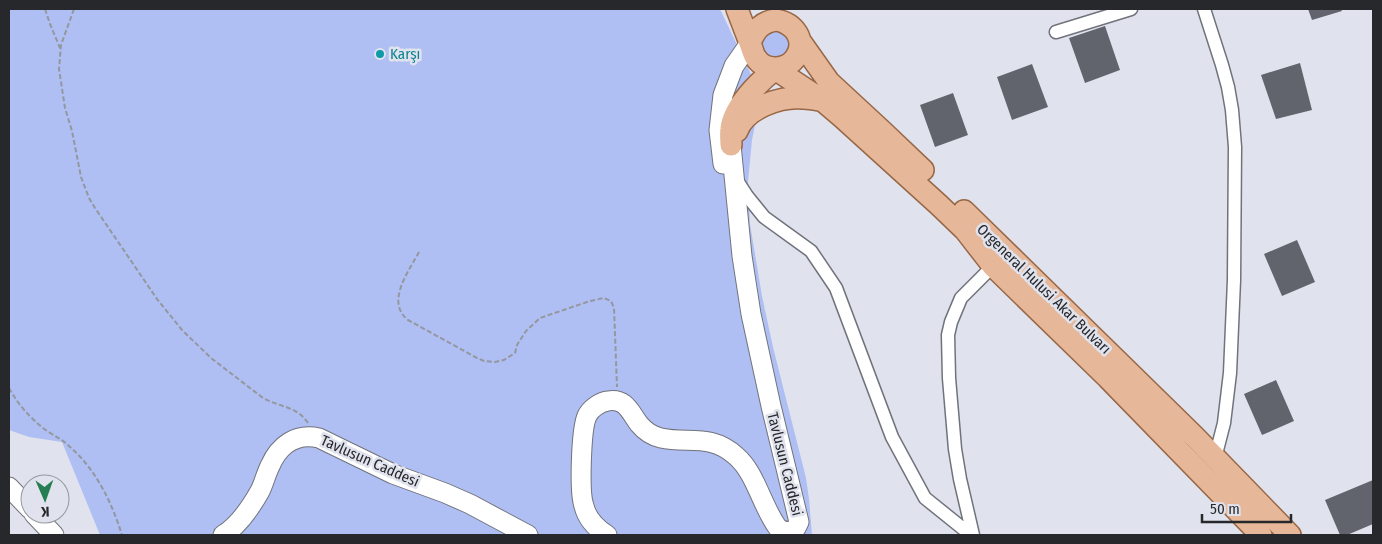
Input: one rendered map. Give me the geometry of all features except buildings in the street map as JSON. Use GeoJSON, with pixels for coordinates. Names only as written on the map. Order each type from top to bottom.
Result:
{"type":"FeatureCollection","features":[{"type":"Feature","properties":{"kind":"main road"},"geometry":{"type":"LineString","coordinates":[[737,9],[755,57],[760,63],[775,69],[784,67],[791,63],[799,49],[789,25],[776,20],[762,25],[750,43]]}},
{"type":"Feature","properties":{"kind":"main road","name":"Orgeneral Hulusi Akar Bulvarı"},"geometry":{"type":"LineString","coordinates":[[789,25],[829,82],[897,144],[1215,458],[1290,535]]}},
{"type":"Feature","properties":{"kind":"main road"},"geometry":{"type":"LineString","coordinates":[[731,145],[731,128],[744,100],[775,69]]}},
{"type":"Feature","properties":{"kind":"main road","name":"Orgeneral Hulusi Akar Bulvarı"},"geometry":{"type":"LineString","coordinates":[[775,69],[822,100],[888,157],[966,230],[992,266],[1114,384],[1261,535]]}},
{"type":"Feature","properties":{"kind":"main road"},"geometry":{"type":"LineString","coordinates":[[731,145],[743,119],[766,104],[794,98],[822,100]]}},
{"type":"Feature","properties":{"kind":"street"},"geometry":{"type":"LineString","coordinates":[[1056,32],[1131,9]]}},
{"type":"Feature","properties":{"kind":"street"},"geometry":{"type":"LineString","coordinates":[[1204,9],[1228,87],[1235,147],[1234,280],[1230,373],[1227,406],[1215,458]]}},
{"type":"Feature","properties":{"kind":"street","name":"Tavlusun Caddesi"},"geometry":{"type":"LineString","coordinates":[[737,205],[722,162],[719,130],[724,95],[734,66],[750,43]]}},
{"type":"Feature","properties":{"kind":"street","name":"Tavlusun Caddesi"},"geometry":{"type":"LineString","coordinates":[[618,402],[631,410],[638,422],[650,434],[658,437],[710,442],[728,450],[743,462],[778,528],[789,532],[793,531],[798,525],[799,518],[755,332],[744,265],[731,145]]}},
{"type":"Feature","properties":{"kind":"street"},"geometry":{"type":"LineString","coordinates":[[734,174],[747,196],[764,217],[811,251],[836,288],[892,437],[925,498],[972,535]]}},
{"type":"Feature","properties":{"kind":"street"},"geometry":{"type":"LineString","coordinates":[[972,535],[955,449],[949,378],[948,336],[960,298],[992,266]]}},
{"type":"Feature","properties":{"kind":"street"},"geometry":{"type":"LineString","coordinates":[[607,535],[600,531],[590,520],[582,500],[584,431],[587,415],[592,410],[607,401],[618,402]]}},
{"type":"Feature","properties":{"kind":"street","name":"Tavlusun Caddesi"},"geometry":{"type":"LineString","coordinates":[[223,535],[236,524],[253,503],[266,478],[270,465],[279,452],[294,439],[306,436],[319,438],[393,474],[470,504],[528,535]]}},
{"type":"Feature","properties":{"kind":"street"},"geometry":{"type":"LineString","coordinates":[[9,486],[20,499]]}},
{"type":"Feature","properties":{"kind":"street"},"geometry":{"type":"LineString","coordinates":[[44,524],[54,535]]}},
{"type":"Feature","properties":{"kind":"path"},"geometry":{"type":"LineString","coordinates":[[45,9],[60,48]]}},
{"type":"Feature","properties":{"kind":"path"},"geometry":{"type":"LineString","coordinates":[[74,9],[60,48],[60,69],[66,108],[81,176],[95,208],[157,299],[182,330],[212,358],[263,398],[271,403],[292,409],[302,416],[309,425],[312,436]]}},
{"type":"Feature","properties":{"kind":"path"},"geometry":{"type":"LineString","coordinates":[[420,252],[399,293],[398,303],[400,312],[408,320],[484,361],[500,362],[510,357],[515,353],[517,345],[526,331],[540,318],[590,301],[604,298],[611,301],[614,308],[618,402]]}},
{"type":"Feature","properties":{"kind":"path"},"geometry":{"type":"LineString","coordinates":[[9,388],[19,405],[31,418],[69,446],[82,460],[105,492],[122,535]]}},
{"type":"Feature","properties":{"kind":"shaded area"},"geometry":{"type":"Polygon","coordinates":[[[9,9],[720,9],[769,112],[756,120],[752,140],[748,182],[750,224],[773,347],[806,478],[812,535],[100,535],[62,442],[29,437],[9,430],[9,9]]]}},
{"type":"Feature","properties":{"kind":"shaded area"},"geometry":{"type":"Polygon","coordinates":[[[782,27],[794,48],[770,64],[755,39],[782,27]]]}},
{"type":"Feature","properties":{"kind":"place","name":"Karşı"},"geometry":{"type":"Point","coordinates":[380,54]}}]}
